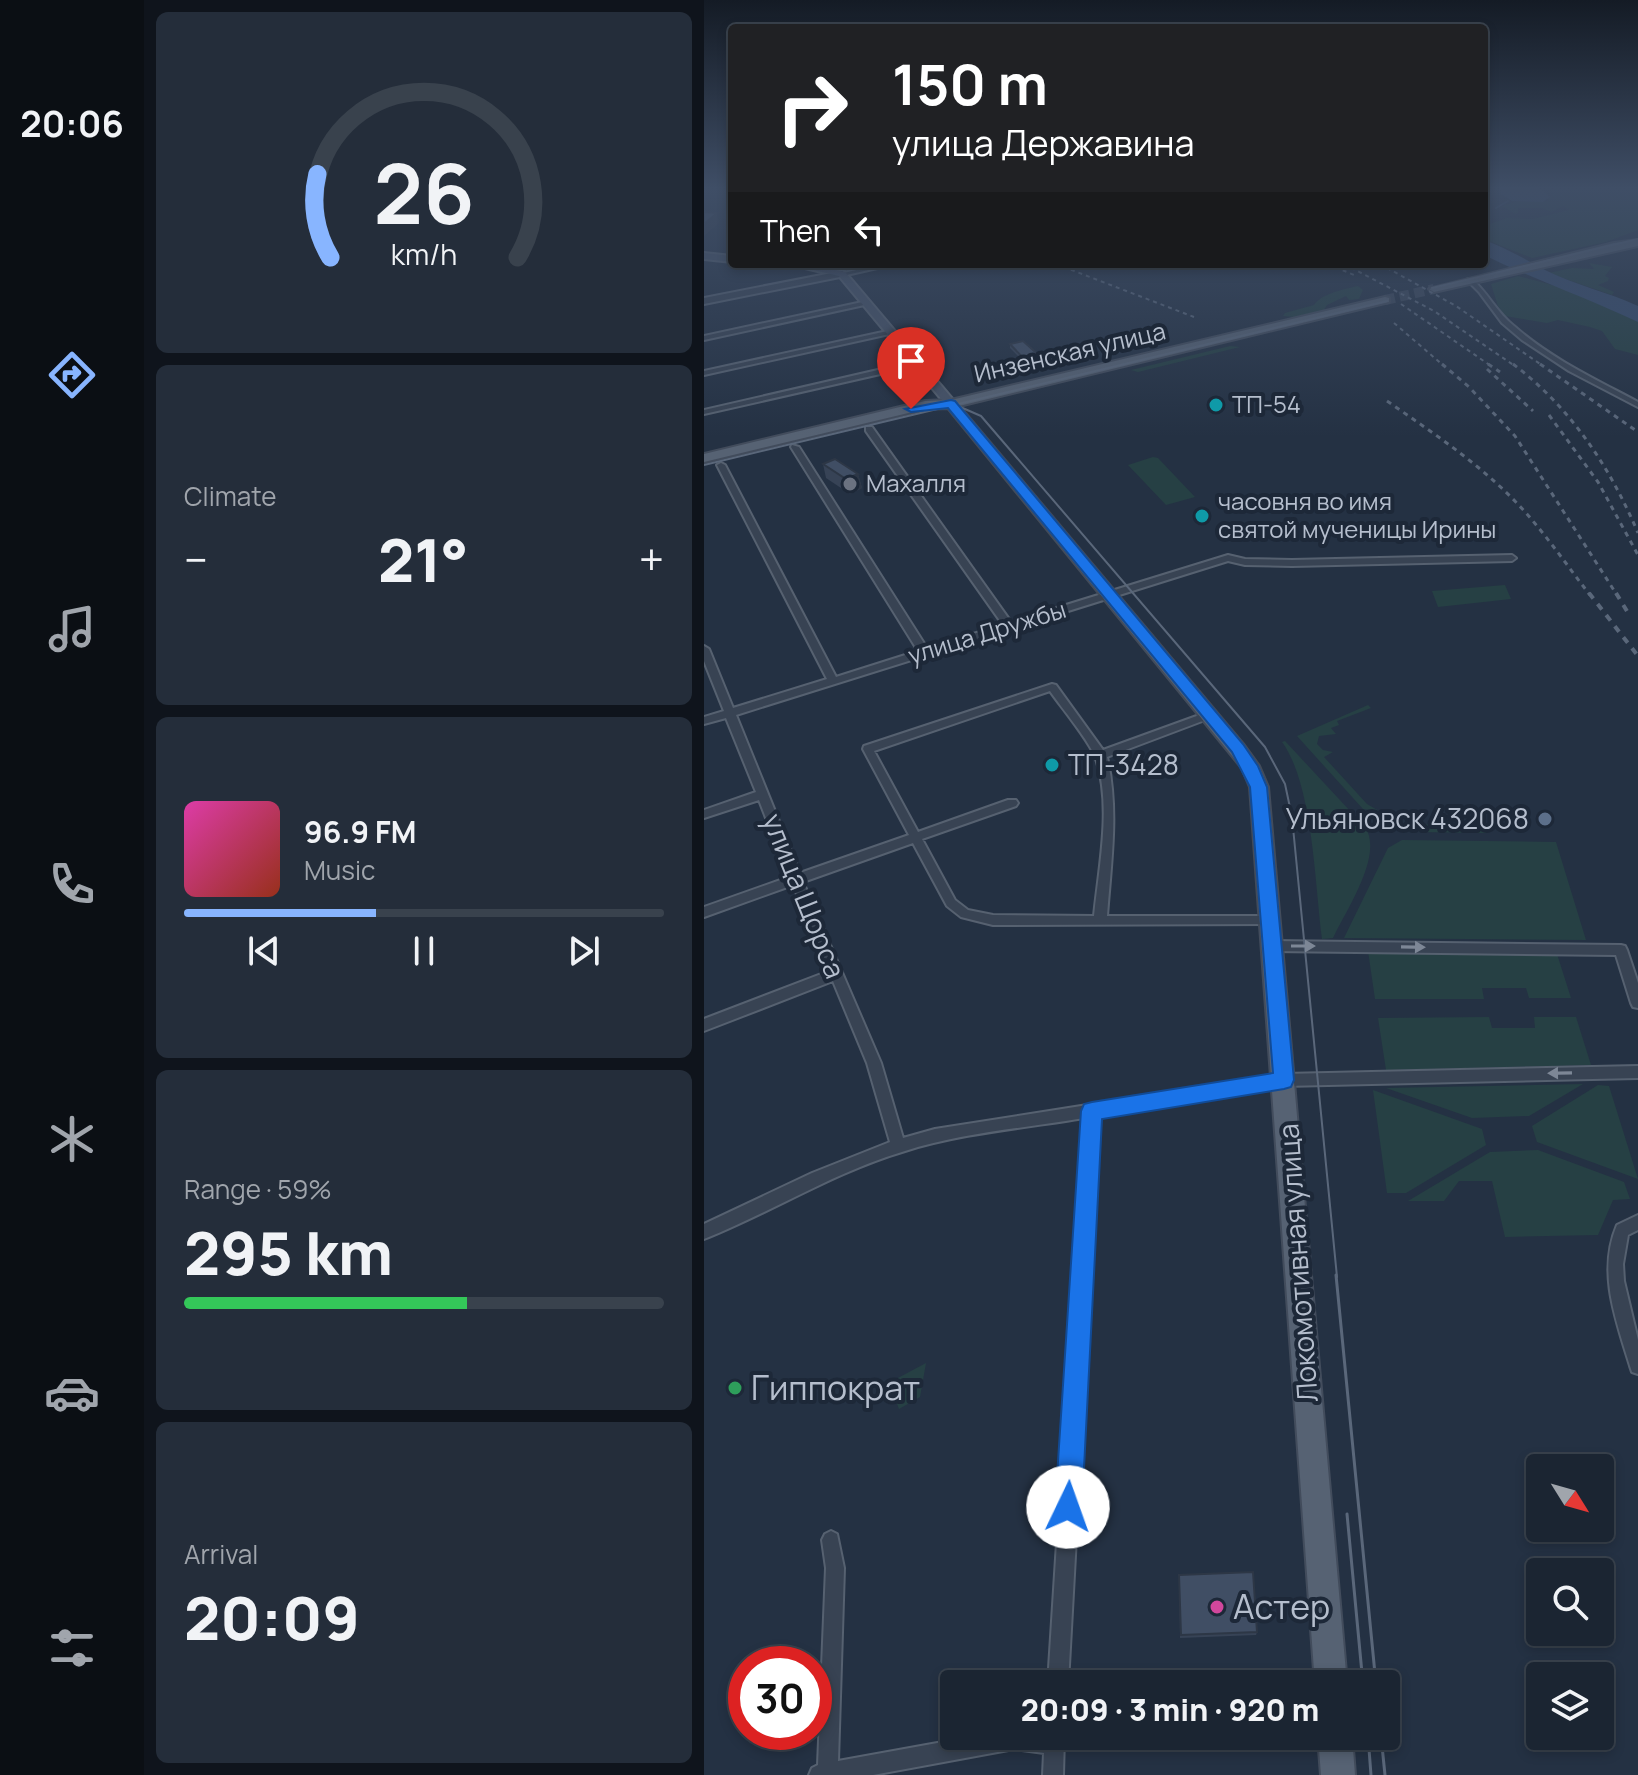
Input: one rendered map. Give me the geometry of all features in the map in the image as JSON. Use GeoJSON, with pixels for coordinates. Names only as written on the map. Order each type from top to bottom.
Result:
{"type":"FeatureCollection","features":[{"type":"Feature","properties":{"kind":"main road"},"geometry":{"type":"LineString","coordinates":[[826,271],[842,274]]}},
{"type":"Feature","properties":{"kind":"main road"},"geometry":{"type":"LineString","coordinates":[[1434,289],[1509,271]]}},
{"type":"Feature","properties":{"kind":"main road","name":"Локомотивная улица"},"geometry":{"type":"LineString","coordinates":[[842,274],[1209,715],[1250,766],[1259,787],[1330,1670]]}},
{"type":"Feature","properties":{"kind":"main road","name":"Инзенская улица"},"geometry":{"type":"LineString","coordinates":[[704,458],[925,405],[951,404],[1385,300]]}},
{"type":"Feature","properties":{"kind":"main road","name":"Инзенская улица"},"geometry":{"type":"LineString","coordinates":[[704,469],[932,414],[951,404]]}},
{"type":"Feature","properties":{"kind":"main road"},"geometry":{"type":"LineString","coordinates":[[1336,1750],[1338,1775]]}},
{"type":"Feature","properties":{"kind":"street"},"geometry":{"type":"LineString","coordinates":[[704,301],[858,271]]}},
{"type":"Feature","properties":{"kind":"street"},"geometry":{"type":"LineString","coordinates":[[1470,280],[1519,335],[1559,362],[1638,405]]}},
{"type":"Feature","properties":{"kind":"street"},"geometry":{"type":"LineString","coordinates":[[704,338],[867,303]]}},
{"type":"Feature","properties":{"kind":"street"},"geometry":{"type":"LineString","coordinates":[[704,373],[892,332]]}},
{"type":"Feature","properties":{"kind":"street"},"geometry":{"type":"LineString","coordinates":[[704,412],[917,363]]}},
{"type":"Feature","properties":{"kind":"street"},"geometry":{"type":"LineString","coordinates":[[869,429],[1009,626]]}},
{"type":"Feature","properties":{"kind":"street"},"geometry":{"type":"LineString","coordinates":[[795,447],[924,652]]}},
{"type":"Feature","properties":{"kind":"street"},"geometry":{"type":"LineString","coordinates":[[721,465],[833,681]]}},
{"type":"Feature","properties":{"kind":"street","name":"улица Дружбы"},"geometry":{"type":"LineString","coordinates":[[704,721],[1228,558],[1260,563],[1390,563],[1512,558]]}},
{"type":"Feature","properties":{"kind":"street","name":"улица Щорса"},"geometry":{"type":"LineString","coordinates":[[704,649],[874,1063],[898,1145]]}},
{"type":"Feature","properties":{"kind":"street"},"geometry":{"type":"LineString","coordinates":[[1100,921],[1109,824],[1106,774],[1101,755],[1052,687],[868,749],[951,903],[965,914],[993,920],[1100,921],[1269,921]]}},
{"type":"Feature","properties":{"kind":"street"},"geometry":{"type":"LineString","coordinates":[[1101,755],[1209,715]]}},
{"type":"Feature","properties":{"kind":"street"},"geometry":{"type":"LineString","coordinates":[[704,814],[763,794]]}},
{"type":"Feature","properties":{"kind":"street"},"geometry":{"type":"LineString","coordinates":[[704,912],[1012,803]]}},
{"type":"Feature","properties":{"kind":"street"},"geometry":{"type":"LineString","coordinates":[[1271,946],[1621,950],[1638,1003]]}},
{"type":"Feature","properties":{"kind":"street"},"geometry":{"type":"LineString","coordinates":[[704,1025],[836,974]]}},
{"type":"Feature","properties":{"kind":"street"},"geometry":{"type":"LineString","coordinates":[[704,1232],[898,1145],[1092,1111],[1284,1080],[1638,1072]]}},
{"type":"Feature","properties":{"kind":"street"},"geometry":{"type":"LineString","coordinates":[[1059,1670],[1092,1111]]}},
{"type":"Feature","properties":{"kind":"street"},"geometry":{"type":"LineString","coordinates":[[1638,1222],[1622,1230],[1614,1251],[1613,1276],[1638,1366]]}},
{"type":"Feature","properties":{"kind":"street"},"geometry":{"type":"LineString","coordinates":[[831,1540],[835,1568],[824,1774],[954,1750]]}},
{"type":"Feature","properties":{"kind":"street"},"geometry":{"type":"LineString","coordinates":[[1053,1775],[1054,1750]]}},
{"type":"Feature","properties":{"kind":"green space"},"geometry":{"type":"Polygon","coordinates":[[[1609,271],[1605,276],[1609,278],[1608,281],[1598,285],[1614,292],[1612,295],[1548,273],[1609,271]]]}},
{"type":"Feature","properties":{"kind":"green space"},"geometry":{"type":"Polygon","coordinates":[[[1518,276],[1571,290],[1638,321],[1638,355],[1615,349],[1602,331],[1590,327],[1558,320],[1547,323],[1505,316],[1498,306],[1491,284],[1518,276]]]}},
{"type":"Feature","properties":{"kind":"green space"},"geometry":{"type":"Polygon","coordinates":[[[1358,286],[1363,290],[1359,299],[1349,300],[1346,296],[1327,305],[1324,310],[1294,317],[1283,316],[1314,305],[1333,292],[1358,286]]]}},
{"type":"Feature","properties":{"kind":"green space"},"geometry":{"type":"Polygon","coordinates":[[[1230,346],[1240,347],[1138,372],[1131,370],[1230,346]]]}},
{"type":"Feature","properties":{"kind":"green space"},"geometry":{"type":"Polygon","coordinates":[[[1158,458],[1195,497],[1166,505],[1128,465],[1158,458]]]}},
{"type":"Feature","properties":{"kind":"green space"},"geometry":{"type":"Polygon","coordinates":[[[1505,585],[1511,599],[1438,607],[1432,591],[1505,585]]]}},
{"type":"Feature","properties":{"kind":"green space"},"geometry":{"type":"Polygon","coordinates":[[[1368,705],[1371,708],[1337,721],[1339,725],[1331,728],[1336,734],[1319,736],[1317,744],[1323,750],[1333,752],[1324,757],[1367,804],[1379,811],[1363,809],[1297,736],[1368,705]]]}},
{"type":"Feature","properties":{"kind":"green space"},"geometry":{"type":"Polygon","coordinates":[[[1285,741],[1365,827],[1370,839],[1367,867],[1333,938],[1322,939],[1306,809],[1292,760],[1282,742],[1285,741]]]}},
{"type":"Feature","properties":{"kind":"green space"},"geometry":{"type":"Polygon","coordinates":[[[1408,824],[1485,825],[1487,833],[1420,832],[1408,824]]]}},
{"type":"Feature","properties":{"kind":"green space"},"geometry":{"type":"Polygon","coordinates":[[[1402,840],[1556,842],[1586,940],[1344,938],[1388,848],[1402,840]]]}},
{"type":"Feature","properties":{"kind":"green space"},"geometry":{"type":"Polygon","coordinates":[[[1368,951],[1557,954],[1571,998],[1529,998],[1526,988],[1482,988],[1484,999],[1375,999],[1368,951]]]}},
{"type":"Feature","properties":{"kind":"green space"},"geometry":{"type":"Polygon","coordinates":[[[1489,1017],[1492,1028],[1535,1028],[1534,1017],[1576,1017],[1591,1065],[1386,1070],[1378,1018],[1489,1017]]]}},
{"type":"Feature","properties":{"kind":"green space"},"geometry":{"type":"Polygon","coordinates":[[[1583,1084],[1529,1116],[1472,1118],[1386,1088],[1583,1084]]]}},
{"type":"Feature","properties":{"kind":"green space"},"geometry":{"type":"Polygon","coordinates":[[[1598,1085],[1609,1086],[1638,1179],[1537,1142],[1532,1126],[1598,1085]]]}},
{"type":"Feature","properties":{"kind":"green space"},"geometry":{"type":"Polygon","coordinates":[[[1373,1090],[1482,1129],[1486,1145],[1406,1193],[1387,1193],[1373,1090]]]}},
{"type":"Feature","properties":{"kind":"green space"},"geometry":{"type":"Polygon","coordinates":[[[1538,1150],[1624,1182],[1630,1199],[1613,1200],[1598,1235],[1505,1237],[1492,1181],[1459,1181],[1444,1201],[1408,1201],[1490,1152],[1538,1150]]]}},
{"type":"Feature","properties":{"kind":"green space"},"geometry":{"type":"Polygon","coordinates":[[[926,1363],[920,1397],[899,1409],[891,1388],[898,1384],[896,1379],[926,1363]]]}},
{"type":"Feature","properties":{"kind":"water"},"geometry":{"type":"Polygon","coordinates":[[[1517,271],[1548,271],[1638,306],[1638,322],[1600,305],[1517,271]]]}},
{"type":"Feature","properties":{"kind":"building"},"geometry":{"type":"Polygon","coordinates":[[[1023,341],[1043,359],[1028,363],[1010,344],[1023,341]]]}},
{"type":"Feature","properties":{"kind":"building"},"geometry":{"type":"Polygon","coordinates":[[[835,459],[858,474],[846,479],[823,464],[835,459]]]}},
{"type":"Feature","properties":{"kind":"building","name":"Астер"},"geometry":{"type":"Polygon","coordinates":[[[1253,1572],[1257,1632],[1181,1635],[1179,1575],[1253,1572]]]}},
{"type":"Feature","properties":{"kind":"tunnel"},"geometry":{"type":"LineString","coordinates":[[1385,300],[1434,289]]}},
{"type":"Feature","properties":{"kind":"tram line"},"geometry":{"type":"LineString","coordinates":[[1432,288],[1504,271]]}},
{"type":"Feature","properties":{"kind":"tram line"},"geometry":{"type":"LineString","coordinates":[[944,407],[1387,301]]}},
{"type":"Feature","properties":{"kind":"tram line"},"geometry":{"type":"LineString","coordinates":[[944,407],[958,406],[981,416],[1265,747],[1285,784],[1292,817],[1337,1277]]}},
{"type":"Feature","properties":{"kind":"tram line"},"geometry":{"type":"LineString","coordinates":[[704,465],[944,407]]}},
{"type":"Feature","properties":{"kind":"tram line"},"geometry":{"type":"LineString","coordinates":[[926,409],[944,407]]}},
{"type":"Feature","properties":{"kind":"tram line"},"geometry":{"type":"LineString","coordinates":[[1336,1275],[1375,1670]]}},
{"type":"Feature","properties":{"kind":"tram line"},"geometry":{"type":"LineString","coordinates":[[1347,1514],[1362,1670]]}},
{"type":"Feature","properties":{"kind":"tram line"},"geometry":{"type":"LineString","coordinates":[[1369,1750],[1371,1775]]}},
{"type":"Feature","properties":{"kind":"tram line"},"geometry":{"type":"LineString","coordinates":[[1382,1750],[1385,1775]]}},
{"type":"Feature","properties":{"kind":"railway"},"geometry":{"type":"LineString","coordinates":[[1074,271],[1194,317]]}},
{"type":"Feature","properties":{"kind":"railway"},"geometry":{"type":"LineString","coordinates":[[1344,271],[1354,275]]}},
{"type":"Feature","properties":{"kind":"railway"},"geometry":{"type":"LineString","coordinates":[[1357,271],[1434,311],[1515,366]]}},
{"type":"Feature","properties":{"kind":"railway"},"geometry":{"type":"LineString","coordinates":[[1392,271],[1456,306],[1543,366]]}},
{"type":"Feature","properties":{"kind":"railway"},"geometry":{"type":"LineString","coordinates":[[1401,304],[1491,366]]}},
{"type":"Feature","properties":{"kind":"railway"},"geometry":{"type":"LineString","coordinates":[[1394,323],[1444,366]]}},
{"type":"Feature","properties":{"kind":"railway"},"geometry":{"type":"LineString","coordinates":[[1442,364],[1469,387],[1515,436],[1617,595]]}},
{"type":"Feature","properties":{"kind":"railway"},"geometry":{"type":"LineString","coordinates":[[1513,364],[1553,400],[1587,440],[1615,485],[1638,533]]}},
{"type":"Feature","properties":{"kind":"railway"},"geometry":{"type":"LineString","coordinates":[[1540,364],[1638,432]]}},
{"type":"Feature","properties":{"kind":"railway"},"geometry":{"type":"LineString","coordinates":[[1491,366],[1500,372]]}},
{"type":"Feature","properties":{"kind":"railway"},"geometry":{"type":"LineString","coordinates":[[1487,369],[1533,411]]}},
{"type":"Feature","properties":{"kind":"railway"},"geometry":{"type":"LineString","coordinates":[[1387,401],[1460,453],[1511,497],[1590,595]]}},
{"type":"Feature","properties":{"kind":"railway"},"geometry":{"type":"LineString","coordinates":[[1549,415],[1598,482],[1638,555]]}},
{"type":"Feature","properties":{"kind":"railway"},"geometry":{"type":"LineString","coordinates":[[1589,593],[1638,656]]}},
{"type":"Feature","properties":{"kind":"railway"},"geometry":{"type":"LineString","coordinates":[[1616,593],[1630,616]]}},
{"type":"Feature","properties":{"kind":"place","name":"ТП-54"},"geometry":{"type":"Point","coordinates":[1216,405]}},
{"type":"Feature","properties":{"kind":"place","name":"Махалля"},"geometry":{"type":"Point","coordinates":[850,484]}},
{"type":"Feature","properties":{"kind":"place","name":"часовня во имя святой мученицы Ирины"},"geometry":{"type":"Point","coordinates":[1202,516]}},
{"type":"Feature","properties":{"kind":"place","name":"ТП-3428"},"geometry":{"type":"Point","coordinates":[1052,765]}},
{"type":"Feature","properties":{"kind":"place","name":"Ульяновск 432068"},"geometry":{"type":"Point","coordinates":[1545,819]}},
{"type":"Feature","properties":{"kind":"place","name":"Гиппократ"},"geometry":{"type":"Point","coordinates":[735,1388]}},
{"type":"Feature","properties":{"kind":"place","name":"Астер"},"geometry":{"type":"Point","coordinates":[1217,1607]}},
{"type":"Feature","properties":{"kind":"route"},"geometry":{"type":"LineString","coordinates":[[911,409],[951,404],[1237,748],[1250,766],[1259,787],[1284,1080],[1092,1111],[1068,1507]]}}]}
